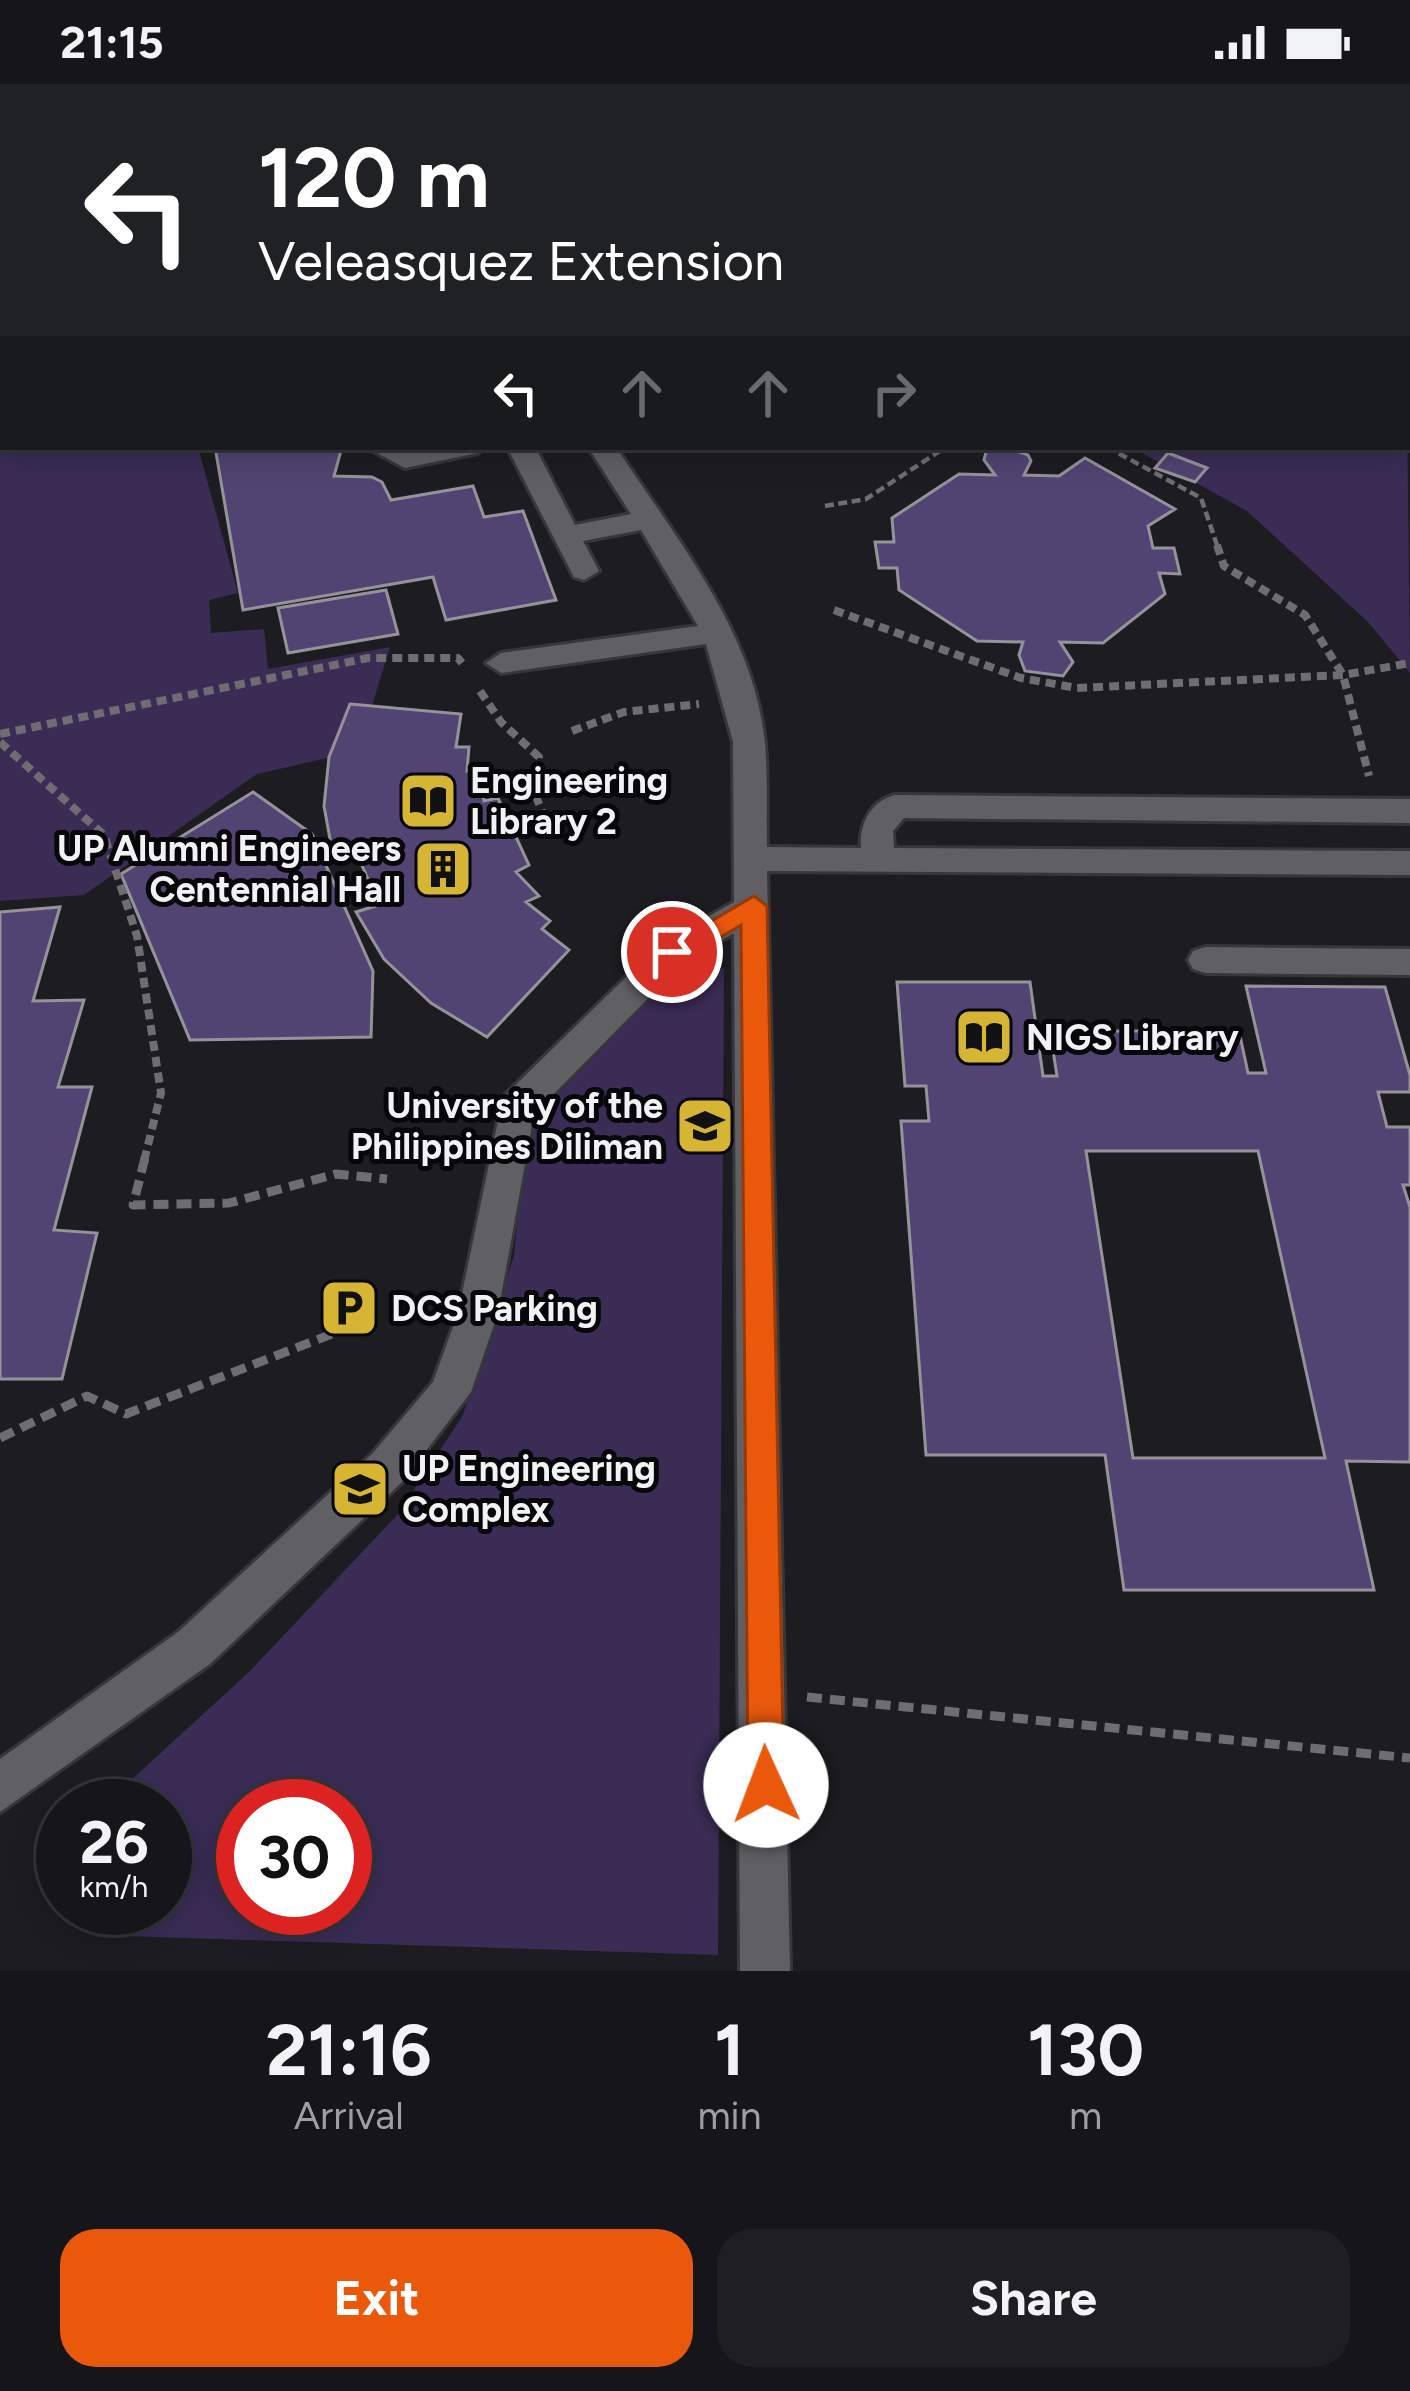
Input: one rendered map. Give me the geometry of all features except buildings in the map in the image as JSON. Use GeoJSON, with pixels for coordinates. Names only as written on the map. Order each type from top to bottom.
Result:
{"type":"FeatureCollection","features":[{"type":"Feature","properties":{"kind":"street"},"geometry":{"type":"LineString","coordinates":[[386,450],[405,460],[453,450]]}},
{"type":"Feature","properties":{"kind":"street"},"geometry":{"type":"LineString","coordinates":[[523,450],[584,571]]}},
{"type":"Feature","properties":{"kind":"street"},"geometry":{"type":"LineString","coordinates":[[604,450],[718,633],[743,702],[754,859],[765,1971]]}},
{"type":"Feature","properties":{"kind":"street"},"geometry":{"type":"LineString","coordinates":[[567,536],[646,520]]}},
{"type":"Feature","properties":{"kind":"street"},"geometry":{"type":"LineString","coordinates":[[501,663],[718,633]]}},
{"type":"Feature","properties":{"kind":"street"},"geometry":{"type":"LineString","coordinates":[[879,861],[876,829],[895,806],[1394,812]]}},
{"type":"Feature","properties":{"kind":"street"},"geometry":{"type":"LineString","coordinates":[[754,859],[1410,863]]}},
{"type":"Feature","properties":{"kind":"street"},"geometry":{"type":"LineString","coordinates":[[0,1788],[194,1648],[387,1468],[450,1391],[458,1372],[478,1313],[516,1108],[672,952],[754,906]]}},
{"type":"Feature","properties":{"kind":"street"},"geometry":{"type":"LineString","coordinates":[[1205,960],[1410,962]]}},
{"type":"Feature","properties":{"kind":"path"},"geometry":{"type":"LineString","coordinates":[[825,506],[866,499],[941,450]]}},
{"type":"Feature","properties":{"kind":"path"},"geometry":{"type":"LineString","coordinates":[[1113,450],[1202,498],[1224,566],[1304,616],[1343,675],[1394,812]]}},
{"type":"Feature","properties":{"kind":"path"},"geometry":{"type":"LineString","coordinates":[[834,610],[1022,678],[1077,688],[1343,675],[1410,662]]}},
{"type":"Feature","properties":{"kind":"path"},"geometry":{"type":"LineString","coordinates":[[0,738],[368,658],[458,658],[501,722],[538,757],[534,792],[542,811]]}},
{"type":"Feature","properties":{"kind":"path"},"geometry":{"type":"LineString","coordinates":[[572,731],[624,712],[743,702]]}},
{"type":"Feature","properties":{"kind":"path"},"geometry":{"type":"LineString","coordinates":[[0,738],[104,835],[137,936],[161,1093],[133,1205],[229,1203],[336,1174],[387,1179]]}},
{"type":"Feature","properties":{"kind":"path"},"geometry":{"type":"LineString","coordinates":[[0,1438],[87,1396],[126,1414],[167,1402],[356,1325]]}},
{"type":"Feature","properties":{"kind":"path"},"geometry":{"type":"LineString","coordinates":[[763,1692],[1410,1758]]}},
{"type":"Feature","properties":{"kind":"shaded area"},"geometry":{"type":"Polygon","coordinates":[[[0,450],[199,450],[238,593],[209,600],[211,633],[264,629],[268,669],[390,647],[358,751],[257,774],[84,895],[0,901],[0,450]]]}},
{"type":"Feature","properties":{"kind":"shaded area"},"geometry":{"type":"Polygon","coordinates":[[[1136,450],[1408,450],[1410,673],[1368,622],[1247,511],[1136,450]]]}},
{"type":"Feature","properties":{"kind":"shaded area"},"geometry":{"type":"Polygon","coordinates":[[[724,968],[718,1955],[124,1936],[192,1935],[192,1779],[132,1779],[250,1671],[398,1514],[463,1415],[514,1256],[527,1121],[644,997],[724,968]]]}},
{"type":"Feature","properties":{"kind":"place","name":"Engineering Library 2"},"geometry":{"type":"Point","coordinates":[428,801]}},
{"type":"Feature","properties":{"kind":"place","name":"UP Alumni Engineers Centennial Hall"},"geometry":{"type":"Point","coordinates":[443,869]}},
{"type":"Feature","properties":{"kind":"place","name":"NIGS Library"},"geometry":{"type":"Point","coordinates":[984,1037]}},
{"type":"Feature","properties":{"kind":"place","name":"University of the Philippines Diliman"},"geometry":{"type":"Point","coordinates":[705,1126]}},
{"type":"Feature","properties":{"kind":"place","name":"DCS Parking"},"geometry":{"type":"Point","coordinates":[349,1308]}},
{"type":"Feature","properties":{"kind":"place","name":"UP Engineering Complex"},"geometry":{"type":"Point","coordinates":[360,1489]}},
{"type":"Feature","properties":{"kind":"route"},"geometry":{"type":"LineString","coordinates":[[672,952],[754,906],[766,1785]]}}]}
